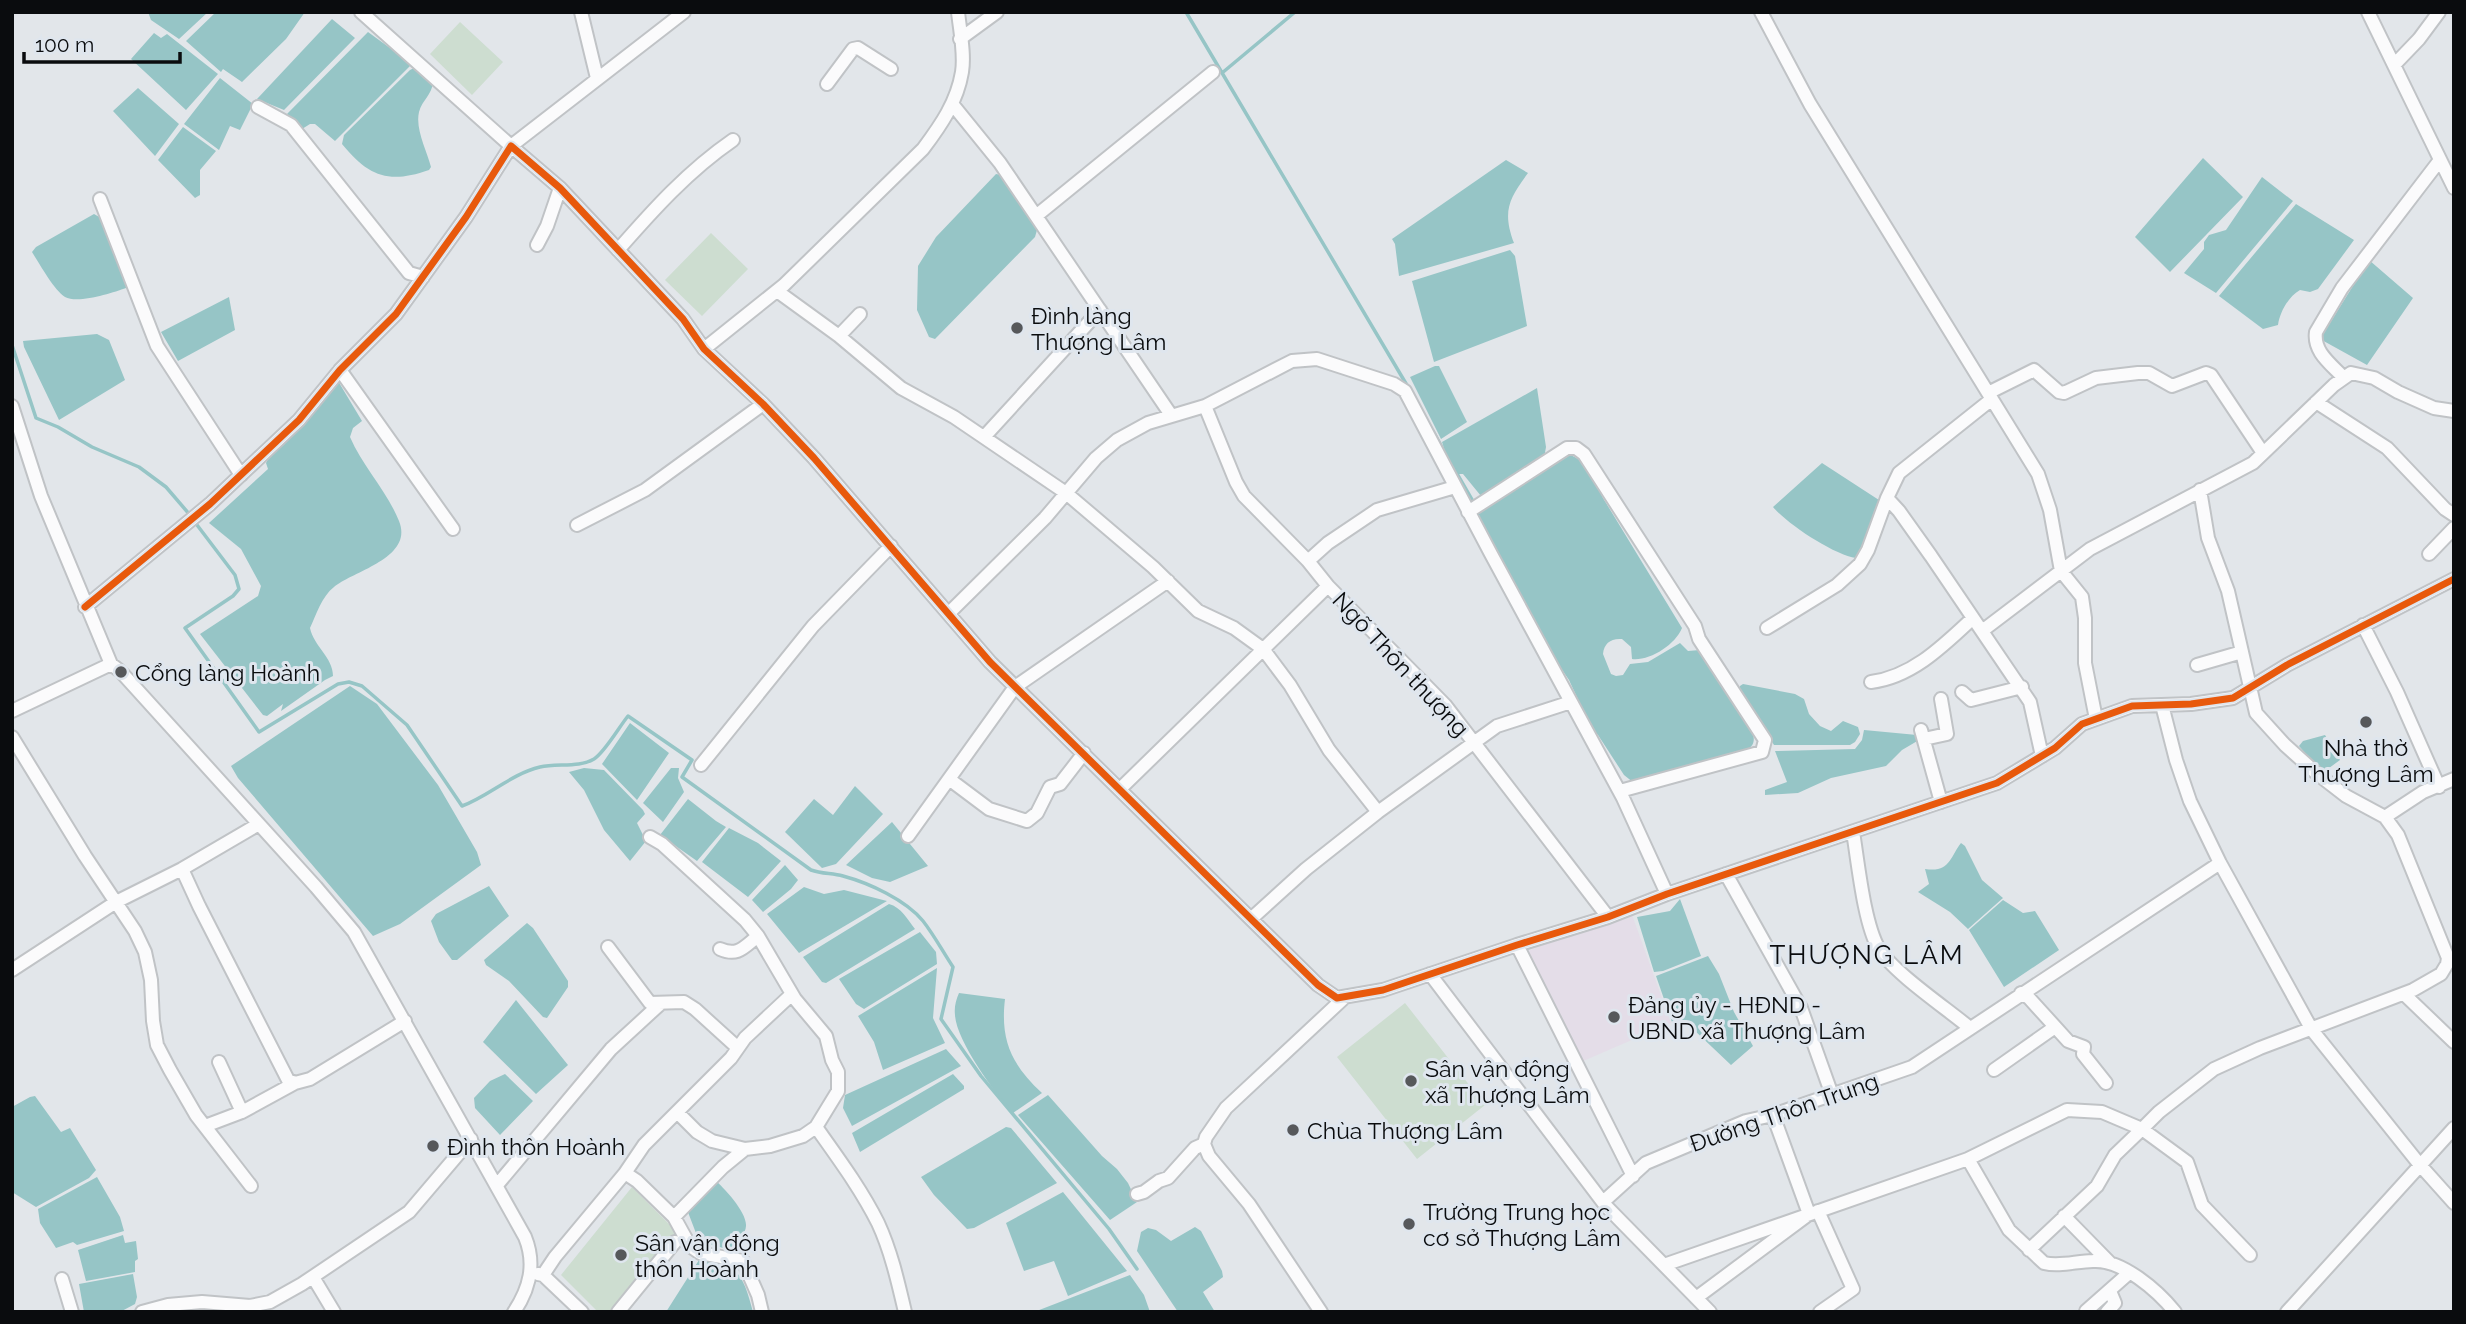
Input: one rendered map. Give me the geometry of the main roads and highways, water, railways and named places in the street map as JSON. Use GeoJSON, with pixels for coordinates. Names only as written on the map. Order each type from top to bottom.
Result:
{"type":"FeatureCollection","features":[{"type":"Feature","properties":{"kind":"water"},"geometry":{"type":"Polygon","coordinates":[[[148,12],[208,12],[179,39],[151,20],[148,12]]]}},
{"type":"Feature","properties":{"kind":"water"},"geometry":{"type":"Polygon","coordinates":[[[216,12],[305,12],[286,39],[242,82],[223,69],[221,72],[186,41],[216,12]]]}},
{"type":"Feature","properties":{"kind":"water"},"geometry":{"type":"Polygon","coordinates":[[[332,19],[355,38],[284,110],[257,99],[332,19]]]}},
{"type":"Feature","properties":{"kind":"water"},"geometry":{"type":"Polygon","coordinates":[[[368,32],[412,64],[335,141],[315,124],[302,129],[287,114],[368,32]]]}},
{"type":"Feature","properties":{"kind":"water"},"geometry":{"type":"Polygon","coordinates":[[[154,33],[161,38],[167,34],[218,74],[186,110],[131,59],[154,33]]]}},
{"type":"Feature","properties":{"kind":"water"},"geometry":{"type":"Polygon","coordinates":[[[416,67],[433,82],[420,108],[418,119],[431,167],[415,174],[391,177],[381,175],[361,164],[352,155],[342,144],[344,135],[416,67]]]}},
{"type":"Feature","properties":{"kind":"water"},"geometry":{"type":"Polygon","coordinates":[[[220,78],[253,104],[240,130],[230,126],[219,150],[184,124],[220,78]]]}},
{"type":"Feature","properties":{"kind":"water"},"geometry":{"type":"Polygon","coordinates":[[[138,88],[179,124],[155,156],[113,111],[138,88]]]}},
{"type":"Feature","properties":{"kind":"water"},"geometry":{"type":"Polygon","coordinates":[[[183,127],[216,151],[200,170],[200,195],[195,198],[158,160],[183,127]]]}},
{"type":"Feature","properties":{"kind":"water"},"geometry":{"type":"Polygon","coordinates":[[[2203,158],[2243,197],[2170,272],[2135,237],[2203,158]]]}},
{"type":"Feature","properties":{"kind":"water"},"geometry":{"type":"Polygon","coordinates":[[[1506,160],[1528,173],[1509,206],[1508,222],[1514,243],[1399,276],[1392,239],[1506,160]]]}},
{"type":"Feature","properties":{"kind":"water"},"geometry":{"type":"Polygon","coordinates":[[[996,174],[1001,175],[1037,230],[1035,237],[935,339],[929,337],[917,310],[918,266],[936,237],[996,174]]]}},
{"type":"Feature","properties":{"kind":"water"},"geometry":{"type":"Polygon","coordinates":[[[2262,177],[2293,201],[2216,293],[2184,273],[2204,249],[2204,242],[2209,235],[2226,230],[2262,177]]]}},
{"type":"Feature","properties":{"kind":"water"},"geometry":{"type":"Polygon","coordinates":[[[2296,204],[2354,240],[2318,289],[2310,292],[2300,290],[2285,305],[2278,325],[2263,329],[2219,296],[2296,204]]]}},
{"type":"Feature","properties":{"kind":"water"},"geometry":{"type":"Polygon","coordinates":[[[94,214],[101,218],[128,283],[126,288],[104,295],[71,299],[56,289],[32,252],[36,247],[94,214]]]}},
{"type":"Feature","properties":{"kind":"water"},"geometry":{"type":"Polygon","coordinates":[[[1510,250],[1515,256],[1527,326],[1434,362],[1412,281],[1510,250]]]}},
{"type":"Feature","properties":{"kind":"water"},"geometry":{"type":"Polygon","coordinates":[[[2369,260],[2413,298],[2367,365],[2320,339],[2369,260]]]}},
{"type":"Feature","properties":{"kind":"water"},"geometry":{"type":"Polygon","coordinates":[[[229,297],[235,330],[178,361],[161,332],[229,297]]]}},
{"type":"Feature","properties":{"kind":"water"},"geometry":{"type":"Polygon","coordinates":[[[97,334],[109,340],[125,380],[59,420],[23,341],[97,334]]]}},
{"type":"Feature","properties":{"kind":"water"},"geometry":{"type":"Polygon","coordinates":[[[1439,366],[1467,422],[1441,439],[1410,377],[1439,366]]]}},
{"type":"Feature","properties":{"kind":"water"},"geometry":{"type":"Polygon","coordinates":[[[338,381],[362,421],[353,428],[350,437],[394,510],[401,534],[398,545],[390,554],[334,587],[320,606],[310,628],[315,641],[330,663],[333,676],[281,711],[283,704],[267,716],[263,715],[200,634],[258,596],[261,586],[241,549],[209,523],[268,469],[266,463],[269,457],[311,414],[338,381]]]}},
{"type":"Feature","properties":{"kind":"water"},"geometry":{"type":"Polygon","coordinates":[[[1537,388],[1546,447],[1544,458],[1481,496],[1463,474],[1457,474],[1451,469],[1442,442],[1537,388]]]}},
{"type":"Feature","properties":{"kind":"water"},"geometry":{"type":"Polygon","coordinates":[[[1570,455],[1590,472],[1682,628],[1668,646],[1654,655],[1639,659],[1632,659],[1631,647],[1622,639],[1609,642],[1603,654],[1611,674],[1623,675],[1630,664],[1648,662],[1680,643],[1688,651],[1700,650],[1751,727],[1753,743],[1742,754],[1634,783],[1624,775],[1592,730],[1569,680],[1554,658],[1476,515],[1570,455]]]}},
{"type":"Feature","properties":{"kind":"water"},"geometry":{"type":"Polygon","coordinates":[[[1822,463],[1882,502],[1856,558],[1812,538],[1773,507],[1822,463]]]}},
{"type":"Feature","properties":{"kind":"water"},"geometry":{"type":"Polygon","coordinates":[[[1743,684],[1795,694],[1804,699],[1809,714],[1820,726],[1831,731],[1843,721],[1858,727],[1860,734],[1850,745],[1774,745],[1740,691],[1743,684]]]}},
{"type":"Feature","properties":{"kind":"water"},"geometry":{"type":"Polygon","coordinates":[[[350,686],[377,704],[438,785],[477,852],[481,865],[400,924],[373,936],[238,778],[231,766],[350,686]]]}},
{"type":"Feature","properties":{"kind":"water"},"geometry":{"type":"Polygon","coordinates":[[[630,723],[669,753],[637,800],[602,764],[630,723]]]}},
{"type":"Feature","properties":{"kind":"water"},"geometry":{"type":"Polygon","coordinates":[[[1864,730],[1917,735],[1919,740],[1902,750],[1886,766],[1831,778],[1798,793],[1765,795],[1765,790],[1787,782],[1775,751],[1855,749],[1862,740],[1864,730]]]}},
{"type":"Feature","properties":{"kind":"water"},"geometry":{"type":"Polygon","coordinates":[[[2325,735],[2340,760],[2325,771],[2320,770],[2299,746],[2303,741],[2325,735]]]}},
{"type":"Feature","properties":{"kind":"water"},"geometry":{"type":"Polygon","coordinates":[[[584,768],[604,770],[645,814],[637,823],[646,841],[630,861],[604,830],[584,790],[569,772],[584,768]]]}},
{"type":"Feature","properties":{"kind":"water"},"geometry":{"type":"Polygon","coordinates":[[[671,768],[679,768],[678,778],[684,792],[663,822],[643,803],[671,768]]]}},
{"type":"Feature","properties":{"kind":"water"},"geometry":{"type":"Polygon","coordinates":[[[855,786],[883,814],[836,864],[822,868],[785,832],[814,799],[833,815],[855,786]]]}},
{"type":"Feature","properties":{"kind":"water"},"geometry":{"type":"Polygon","coordinates":[[[688,799],[726,827],[697,861],[660,835],[688,799]]]}},
{"type":"Feature","properties":{"kind":"water"},"geometry":{"type":"Polygon","coordinates":[[[892,822],[928,866],[890,882],[872,878],[846,865],[892,822]]]}},
{"type":"Feature","properties":{"kind":"water"},"geometry":{"type":"Polygon","coordinates":[[[729,828],[758,843],[781,861],[748,897],[702,862],[729,828]]]}},
{"type":"Feature","properties":{"kind":"water"},"geometry":{"type":"Polygon","coordinates":[[[1961,843],[1982,880],[2003,898],[1968,929],[1950,912],[1918,892],[1929,884],[1925,869],[1940,869],[1948,863],[1961,843]]]}},
{"type":"Feature","properties":{"kind":"water"},"geometry":{"type":"Polygon","coordinates":[[[785,865],[798,880],[763,912],[752,900],[785,865]]]}},
{"type":"Feature","properties":{"kind":"water"},"geometry":{"type":"Polygon","coordinates":[[[489,886],[509,916],[457,960],[452,960],[439,942],[431,921],[436,914],[489,886]]]}},
{"type":"Feature","properties":{"kind":"water"},"geometry":{"type":"Polygon","coordinates":[[[804,887],[824,894],[844,890],[887,901],[799,953],[767,914],[804,887]]]}},
{"type":"Feature","properties":{"kind":"water"},"geometry":{"type":"Polygon","coordinates":[[[1680,899],[1701,956],[1654,972],[1637,917],[1670,911],[1680,899]]]}},
{"type":"Feature","properties":{"kind":"water"},"geometry":{"type":"Polygon","coordinates":[[[2003,900],[2023,913],[2035,911],[2059,950],[2004,987],[1969,930],[2003,900]]]}},
{"type":"Feature","properties":{"kind":"water"},"geometry":{"type":"Polygon","coordinates":[[[889,904],[901,911],[915,929],[826,983],[822,982],[803,957],[889,904]]]}},
{"type":"Feature","properties":{"kind":"water"},"geometry":{"type":"Polygon","coordinates":[[[527,923],[568,981],[568,987],[547,1018],[509,981],[486,965],[484,960],[527,923]]]}},
{"type":"Feature","properties":{"kind":"water"},"geometry":{"type":"Polygon","coordinates":[[[920,932],[936,952],[937,964],[864,1009],[856,1004],[839,979],[920,932]]]}},
{"type":"Feature","properties":{"kind":"water"},"geometry":{"type":"Polygon","coordinates":[[[1708,956],[1753,1046],[1731,1065],[1693,1029],[1672,1022],[1656,976],[1708,956]]]}},
{"type":"Feature","properties":{"kind":"water"},"geometry":{"type":"Polygon","coordinates":[[[937,968],[933,1018],[945,1043],[883,1070],[874,1042],[858,1016],[937,968]]]}},
{"type":"Feature","properties":{"kind":"water"},"geometry":{"type":"Polygon","coordinates":[[[959,993],[1005,999],[1004,1027],[1010,1051],[1023,1072],[1042,1093],[1013,1113],[987,1080],[962,1038],[955,1012],[959,993]]]}},
{"type":"Feature","properties":{"kind":"water"},"geometry":{"type":"Polygon","coordinates":[[[516,1000],[568,1065],[536,1094],[483,1042],[516,1000]]]}},
{"type":"Feature","properties":{"kind":"water"},"geometry":{"type":"Polygon","coordinates":[[[946,1049],[961,1066],[852,1126],[843,1108],[845,1095],[946,1049]]]}},
{"type":"Feature","properties":{"kind":"water"},"geometry":{"type":"Polygon","coordinates":[[[505,1074],[533,1101],[500,1135],[475,1108],[474,1098],[490,1081],[505,1074]]]}},
{"type":"Feature","properties":{"kind":"water"},"geometry":{"type":"Polygon","coordinates":[[[953,1074],[964,1089],[860,1152],[852,1133],[953,1074]]]}},
{"type":"Feature","properties":{"kind":"water"},"geometry":{"type":"Polygon","coordinates":[[[1048,1095],[1128,1183],[1137,1202],[1110,1220],[1018,1115],[1048,1095]]]}},
{"type":"Feature","properties":{"kind":"water"},"geometry":{"type":"Polygon","coordinates":[[[35,1096],[61,1132],[70,1128],[96,1170],[89,1178],[36,1207],[12,1192],[12,1107],[35,1096]]]}},
{"type":"Feature","properties":{"kind":"water"},"geometry":{"type":"Polygon","coordinates":[[[1006,1127],[1011,1128],[1057,1183],[974,1228],[967,1229],[934,1195],[921,1177],[1006,1127]]]}},
{"type":"Feature","properties":{"kind":"water"},"geometry":{"type":"Polygon","coordinates":[[[97,1177],[120,1217],[124,1231],[77,1245],[73,1242],[56,1248],[40,1223],[38,1209],[97,1177]]]}},
{"type":"Feature","properties":{"kind":"water"},"geometry":{"type":"Polygon","coordinates":[[[714,1179],[734,1201],[745,1220],[744,1232],[730,1250],[699,1241],[686,1207],[714,1179]]]}},
{"type":"Feature","properties":{"kind":"water"},"geometry":{"type":"Polygon","coordinates":[[[1063,1192],[1127,1271],[1068,1296],[1054,1261],[1024,1271],[1006,1223],[1063,1192]]]}},
{"type":"Feature","properties":{"kind":"water"},"geometry":{"type":"Polygon","coordinates":[[[1195,1227],[1201,1231],[1222,1271],[1223,1277],[1203,1292],[1215,1312],[1178,1312],[1137,1251],[1141,1232],[1148,1228],[1156,1230],[1171,1241],[1195,1227]]]}},
{"type":"Feature","properties":{"kind":"water"},"geometry":{"type":"Polygon","coordinates":[[[123,1235],[125,1243],[136,1241],[138,1259],[135,1261],[135,1272],[86,1281],[78,1250],[123,1235]]]}},
{"type":"Feature","properties":{"kind":"water"},"geometry":{"type":"Polygon","coordinates":[[[704,1258],[726,1264],[739,1275],[747,1290],[753,1312],[666,1312],[699,1260],[704,1258]]]}},
{"type":"Feature","properties":{"kind":"water"},"geometry":{"type":"Polygon","coordinates":[[[133,1274],[137,1297],[135,1304],[120,1312],[84,1312],[79,1284],[133,1274]]]}},
{"type":"Feature","properties":{"kind":"water"},"geometry":{"type":"Polygon","coordinates":[[[1130,1275],[1144,1295],[1150,1312],[1034,1312],[1130,1275]]]}},
{"type":"Feature","properties":{"kind":"waterway"},"geometry":{"type":"LineString","coordinates":[[1186,12],[1408,387]]}},
{"type":"Feature","properties":{"kind":"waterway"},"geometry":{"type":"LineString","coordinates":[[1222,73],[1295,12]]}},
{"type":"Feature","properties":{"kind":"waterway"},"geometry":{"type":"LineString","coordinates":[[12,345],[36,418],[58,427],[92,447],[139,467],[166,487],[190,515]]}},
{"type":"Feature","properties":{"kind":"waterway"},"geometry":{"type":"LineString","coordinates":[[1433,431],[1444,451]]}},
{"type":"Feature","properties":{"kind":"waterway"},"geometry":{"type":"LineString","coordinates":[[1455,470],[1474,503]]}},
{"type":"Feature","properties":{"kind":"waterway"},"geometry":{"type":"LineString","coordinates":[[194,521],[235,575],[239,589],[233,596],[185,628],[259,732],[338,684],[349,682],[362,686],[407,725],[462,806],[529,770],[594,759],[628,716],[692,760],[682,777],[811,870],[864,883],[886,893],[916,913],[953,967],[941,1019],[981,1076],[1109,1229],[1137,1269]]}},
{"type":"Feature","properties":{"kind":"place","name":"Đình làng Thượng Lâm"},"geometry":{"type":"Point","coordinates":[1017,328]}},
{"type":"Feature","properties":{"kind":"place","name":"Cổng làng Hoành"},"geometry":{"type":"Point","coordinates":[121,672]}},
{"type":"Feature","properties":{"kind":"place","name":"Nhà thờ Thượng Lâm"},"geometry":{"type":"Point","coordinates":[2366,722]}},
{"type":"Feature","properties":{"kind":"place","name":"Đảng ủy - HĐND - UBND xã Thượng Lâm"},"geometry":{"type":"Point","coordinates":[1614,1017]}},
{"type":"Feature","properties":{"kind":"place","name":"Sân vận động xã Thượng Lâm"},"geometry":{"type":"Point","coordinates":[1411,1081]}},
{"type":"Feature","properties":{"kind":"place","name":"Chùa Thượng Lâm"},"geometry":{"type":"Point","coordinates":[1293,1130]}},
{"type":"Feature","properties":{"kind":"place","name":"Đình thôn Hoành"},"geometry":{"type":"Point","coordinates":[433,1146]}},
{"type":"Feature","properties":{"kind":"place","name":"Trường Trung học cơ sở Thượng Lâm"},"geometry":{"type":"Point","coordinates":[1409,1224]}},
{"type":"Feature","properties":{"kind":"place","name":"Sân vận động thôn Hoành"},"geometry":{"type":"Point","coordinates":[621,1255]}},
{"type":"Feature","properties":{"kind":"district","name":"THƯỢNG LÂM"},"geometry":{"type":"Point","coordinates":[1867,955]}}]}
